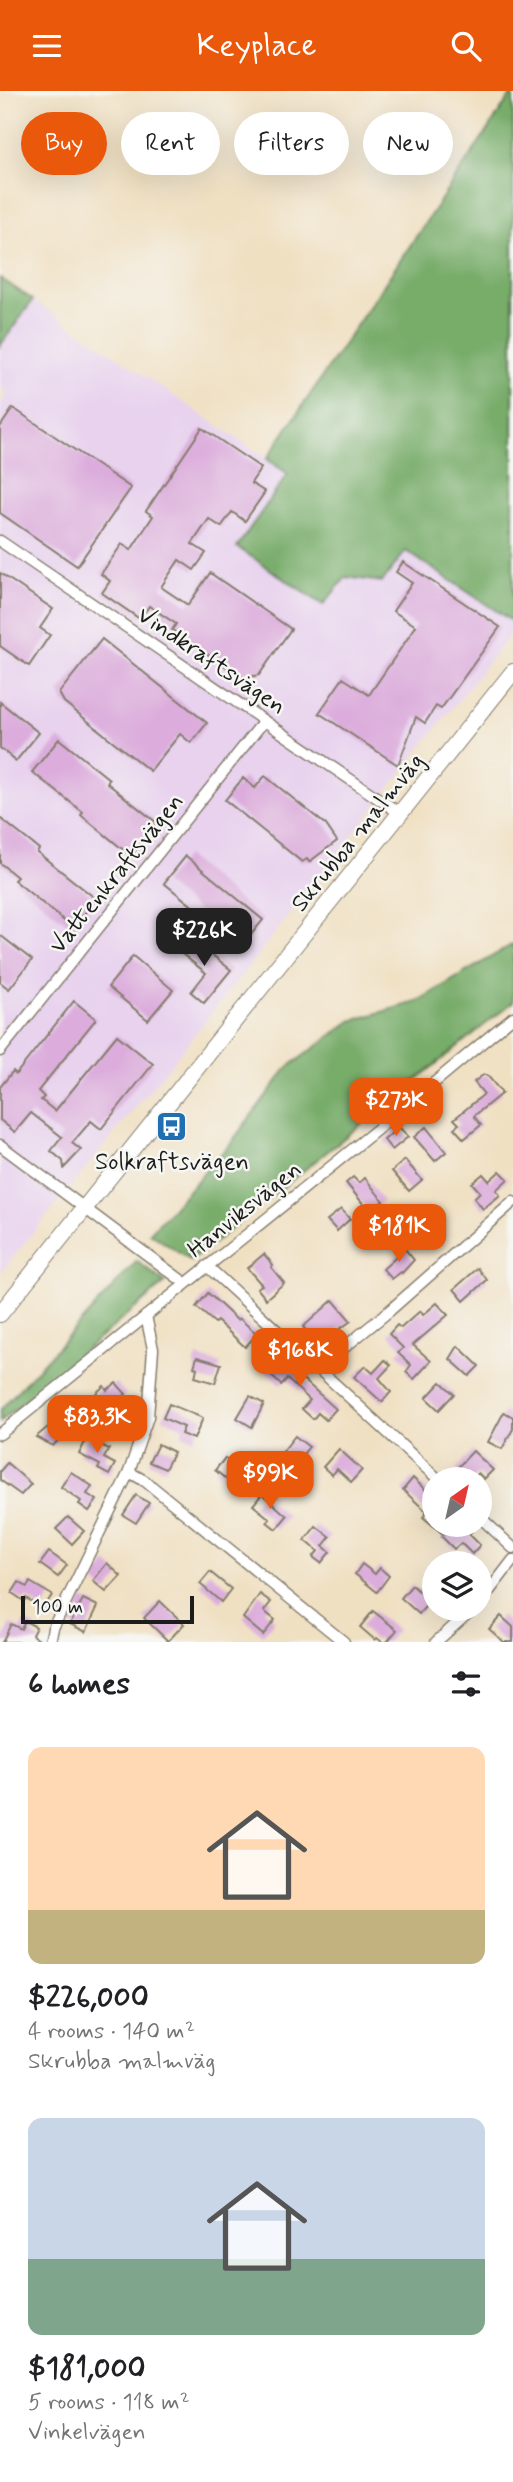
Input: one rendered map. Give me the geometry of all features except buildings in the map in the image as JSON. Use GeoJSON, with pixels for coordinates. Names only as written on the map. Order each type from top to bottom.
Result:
{"type":"FeatureCollection","features":[{"type":"Feature","properties":{"kind":"street","name":"Vindkraftsvägen"},"geometry":{"type":"LineString","coordinates":[[0,541],[401,814]]}},
{"type":"Feature","properties":{"kind":"street","name":"Skrubba malmväg"},"geometry":{"type":"LineString","coordinates":[[0,1314],[513,672]]}},
{"type":"Feature","properties":{"kind":"street","name":"Vattenkraftsvägen"},"geometry":{"type":"LineString","coordinates":[[0,1051],[264,721]]}},
{"type":"Feature","properties":{"kind":"street","name":"Hanviksvägen"},"geometry":{"type":"LineString","coordinates":[[0,1434],[513,1017]]}},
{"type":"Feature","properties":{"kind":"street"},"geometry":{"type":"LineString","coordinates":[[0,1145],[185,1283]]}},
{"type":"Feature","properties":{"kind":"street"},"geometry":{"type":"LineString","coordinates":[[319,1368],[388,1312],[513,1202]]}},
{"type":"Feature","properties":{"kind":"street"},"geometry":{"type":"LineString","coordinates":[[207,1266],[425,1467]]}},
{"type":"Feature","properties":{"kind":"street"},"geometry":{"type":"LineString","coordinates":[[50,1642],[53,1627],[129,1472],[148,1417],[153,1349],[146,1315]]}},
{"type":"Feature","properties":{"kind":"street"},"geometry":{"type":"LineString","coordinates":[[129,1472],[145,1481],[344,1642]]}},
{"type":"Feature","properties":{"kind":"street"},"geometry":{"type":"LineString","coordinates":[[492,1528],[513,1548]]}},
{"type":"Feature","properties":{"kind":"street"},"geometry":{"type":"LineString","coordinates":[[492,1587],[513,1560]]}},
{"type":"Feature","properties":{"kind":"street"},"geometry":{"type":"LineString","coordinates":[[436,1642],[459,1621]]}},
{"type":"Feature","properties":{"kind":"shaded area"},"geometry":{"type":"Polygon","coordinates":[[[33,300],[288,473],[238,547],[322,604],[346,577],[382,581],[406,551],[513,622],[513,631],[173,1062],[0,1273],[0,404],[7,393],[0,387],[0,346],[33,300]]]}},
{"type":"Feature","properties":{"kind":"green space"},"geometry":{"type":"Polygon","coordinates":[[[513,92],[513,622],[406,551],[382,582],[346,577],[323,605],[237,547],[288,474],[267,459],[513,92]]]}},
{"type":"Feature","properties":{"kind":"green space"},"geometry":{"type":"Polygon","coordinates":[[[0,278],[33,300],[0,346],[0,278]]]}},
{"type":"Feature","properties":{"kind":"green space"},"geometry":{"type":"Polygon","coordinates":[[[513,944],[513,1002],[191,1261],[150,1233],[230,1144],[287,1068],[351,1021],[416,1002],[513,944]]]}},
{"type":"Feature","properties":{"kind":"green space"},"geometry":{"type":"Polygon","coordinates":[[[137,1261],[165,1283],[0,1422],[0,1410],[137,1261]]]}},
{"type":"Feature","properties":{"kind":"place","name":"Solkraftsvägen"},"geometry":{"type":"Point","coordinates":[172,1127]}}]}
